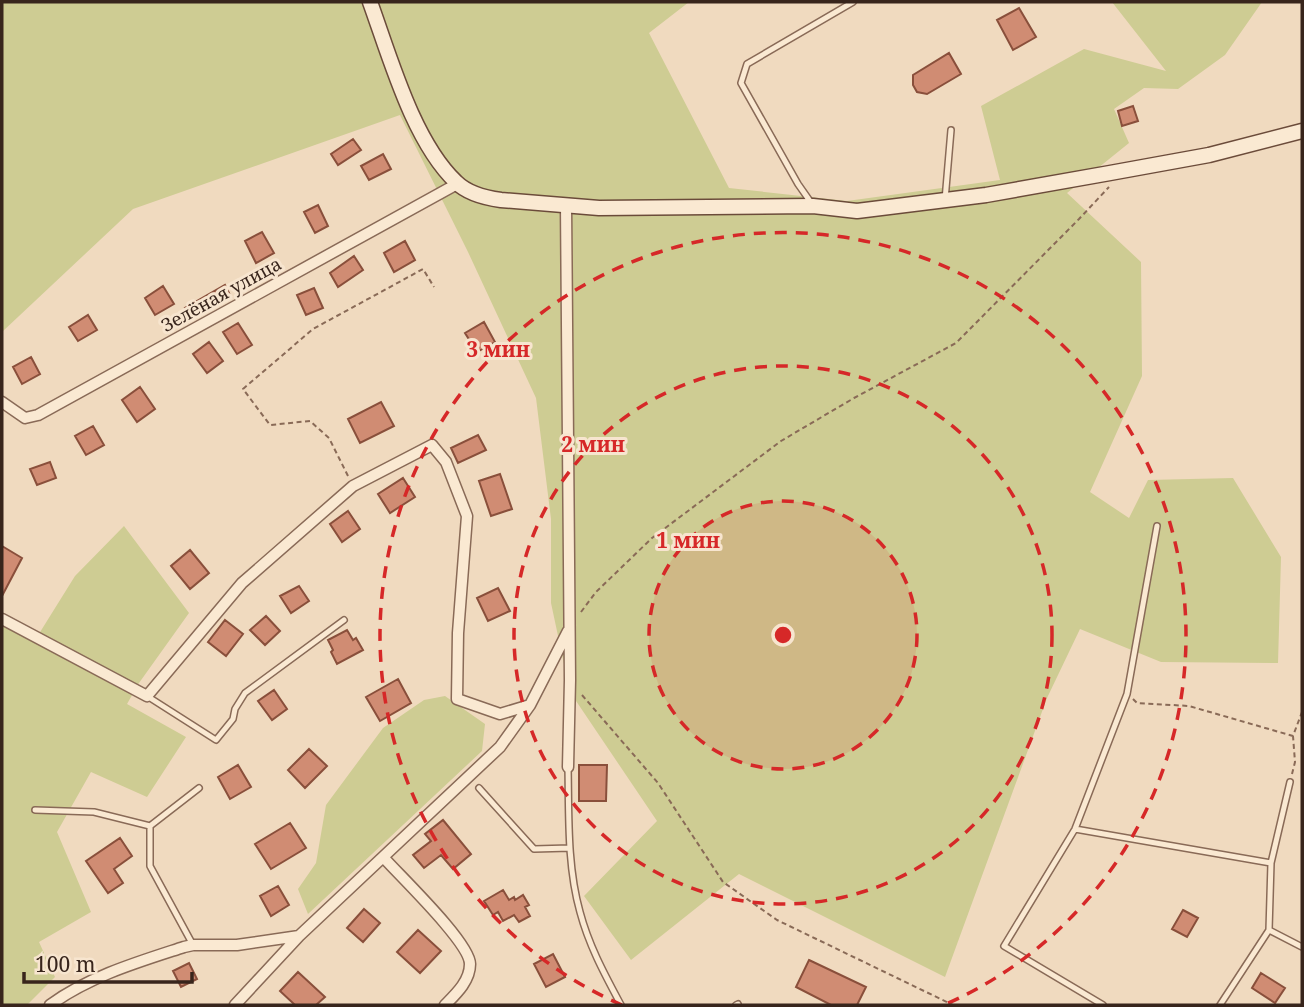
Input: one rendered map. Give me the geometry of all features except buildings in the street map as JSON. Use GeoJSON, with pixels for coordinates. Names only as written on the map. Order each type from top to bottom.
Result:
{"type":"FeatureCollection","features":[{"type":"Feature","properties":{"kind":"street"},"geometry":{"type":"LineString","coordinates":[[370,2],[408,108],[439,161],[457,184],[485,197],[599,208],[813,206],[857,211],[945,200],[1110,173],[1209,155],[1302,131]]}},
{"type":"Feature","properties":{"kind":"street","name":"Зелёная улица"},"geometry":{"type":"LineString","coordinates":[[2,402],[25,418],[38,415],[457,184]]}},
{"type":"Feature","properties":{"kind":"street"},"geometry":{"type":"LineString","coordinates":[[566,205],[570,680],[568,767]]}},
{"type":"Feature","properties":{"kind":"street"},"geometry":{"type":"LineString","coordinates":[[2,619],[147,696],[242,583],[354,486],[432,445],[446,462],[467,516],[458,633],[457,699],[500,714],[530,705]]}},
{"type":"Feature","properties":{"kind":"street"},"geometry":{"type":"LineString","coordinates":[[235,1005],[299,936],[500,747],[530,705],[568,631]]}},
{"type":"Feature","properties":{"kind":"street"},"geometry":{"type":"LineString","coordinates":[[384,858],[463,944],[470,963],[464,986],[445,1005]]}},
{"type":"Feature","properties":{"kind":"street"},"geometry":{"type":"LineString","coordinates":[[50,1005],[68,992],[100,977],[139,961],[194,945],[237,944],[299,936]]}},
{"type":"Feature","properties":{"kind":"lane"},"geometry":{"type":"LineString","coordinates":[[813,206],[741,83],[747,64],[853,2]]}},
{"type":"Feature","properties":{"kind":"lane"},"geometry":{"type":"LineString","coordinates":[[945,200],[951,130]]}},
{"type":"Feature","properties":{"kind":"lane"},"geometry":{"type":"LineString","coordinates":[[1103,1005],[1004,946],[1075,829],[1127,694],[1157,526]]}},
{"type":"Feature","properties":{"kind":"lane"},"geometry":{"type":"LineString","coordinates":[[147,696],[216,740],[233,719],[234,709],[245,693],[344,620]]}},
{"type":"Feature","properties":{"kind":"lane"},"geometry":{"type":"LineString","coordinates":[[568,767],[570,848],[582,920],[593,952],[621,1005]]}},
{"type":"Feature","properties":{"kind":"lane"},"geometry":{"type":"LineString","coordinates":[[1220,1005],[1269,930],[1271,863],[1290,782]]}},
{"type":"Feature","properties":{"kind":"lane"},"geometry":{"type":"LineString","coordinates":[[150,826],[199,788]]}},
{"type":"Feature","properties":{"kind":"lane"},"geometry":{"type":"LineString","coordinates":[[479,788],[534,849],[570,848]]}},
{"type":"Feature","properties":{"kind":"lane"},"geometry":{"type":"LineString","coordinates":[[35,810],[94,812],[150,826]]}},
{"type":"Feature","properties":{"kind":"lane"},"geometry":{"type":"LineString","coordinates":[[150,826],[150,866],[194,945]]}},
{"type":"Feature","properties":{"kind":"lane"},"geometry":{"type":"LineString","coordinates":[[1075,829],[1271,863]]}},
{"type":"Feature","properties":{"kind":"lane"},"geometry":{"type":"LineString","coordinates":[[1269,930],[1302,947]]}},
{"type":"Feature","properties":{"kind":"path"},"geometry":{"type":"LineString","coordinates":[[568,631],[596,592],[652,538],[781,441],[956,343],[1109,188],[1110,173]]}},
{"type":"Feature","properties":{"kind":"path"},"geometry":{"type":"LineString","coordinates":[[354,486],[329,438],[310,421],[270,425],[243,390],[313,329],[423,269],[434,287]]}},
{"type":"Feature","properties":{"kind":"path"},"geometry":{"type":"LineString","coordinates":[[570,680],[658,783],[723,882],[777,920],[953,1005]]}},
{"type":"Feature","properties":{"kind":"path"},"geometry":{"type":"LineString","coordinates":[[1127,694],[1137,703],[1189,706],[1293,736]]}},
{"type":"Feature","properties":{"kind":"path"},"geometry":{"type":"LineString","coordinates":[[1290,782],[1295,761],[1293,736],[1302,712]]}},
{"type":"Feature","properties":{"kind":"shaded area"},"geometry":{"type":"Polygon","coordinates":[[[2,2],[689,2],[649,33],[729,188],[847,201],[1000,180],[981,106],[1084,49],[1166,71],[1112,2],[1262,2],[1225,55],[1178,89],[1144,88],[1114,109],[1129,143],[1067,193],[1141,262],[1142,376],[1090,492],[1129,518],[1148,480],[1233,478],[1281,557],[1278,663],[1161,662],[1080,629],[1047,698],[945,977],[739,874],[631,960],[584,896],[657,821],[570,692],[551,603],[551,519],[536,398],[400,115],[133,209],[2,332],[2,2]]]}},
{"type":"Feature","properties":{"kind":"shaded area"},"geometry":{"type":"Polygon","coordinates":[[[124,526],[189,613],[127,704],[186,737],[147,797],[91,772],[57,832],[91,912],[39,942],[55,977],[27,1005],[5,1005],[2,1004],[2,620],[37,637],[75,576],[124,526]]]}},
{"type":"Feature","properties":{"kind":"shaded area"},"geometry":{"type":"Polygon","coordinates":[[[445,696],[485,724],[482,751],[308,914],[298,889],[316,863],[326,805],[383,728],[424,700],[445,696]]]}}]}
